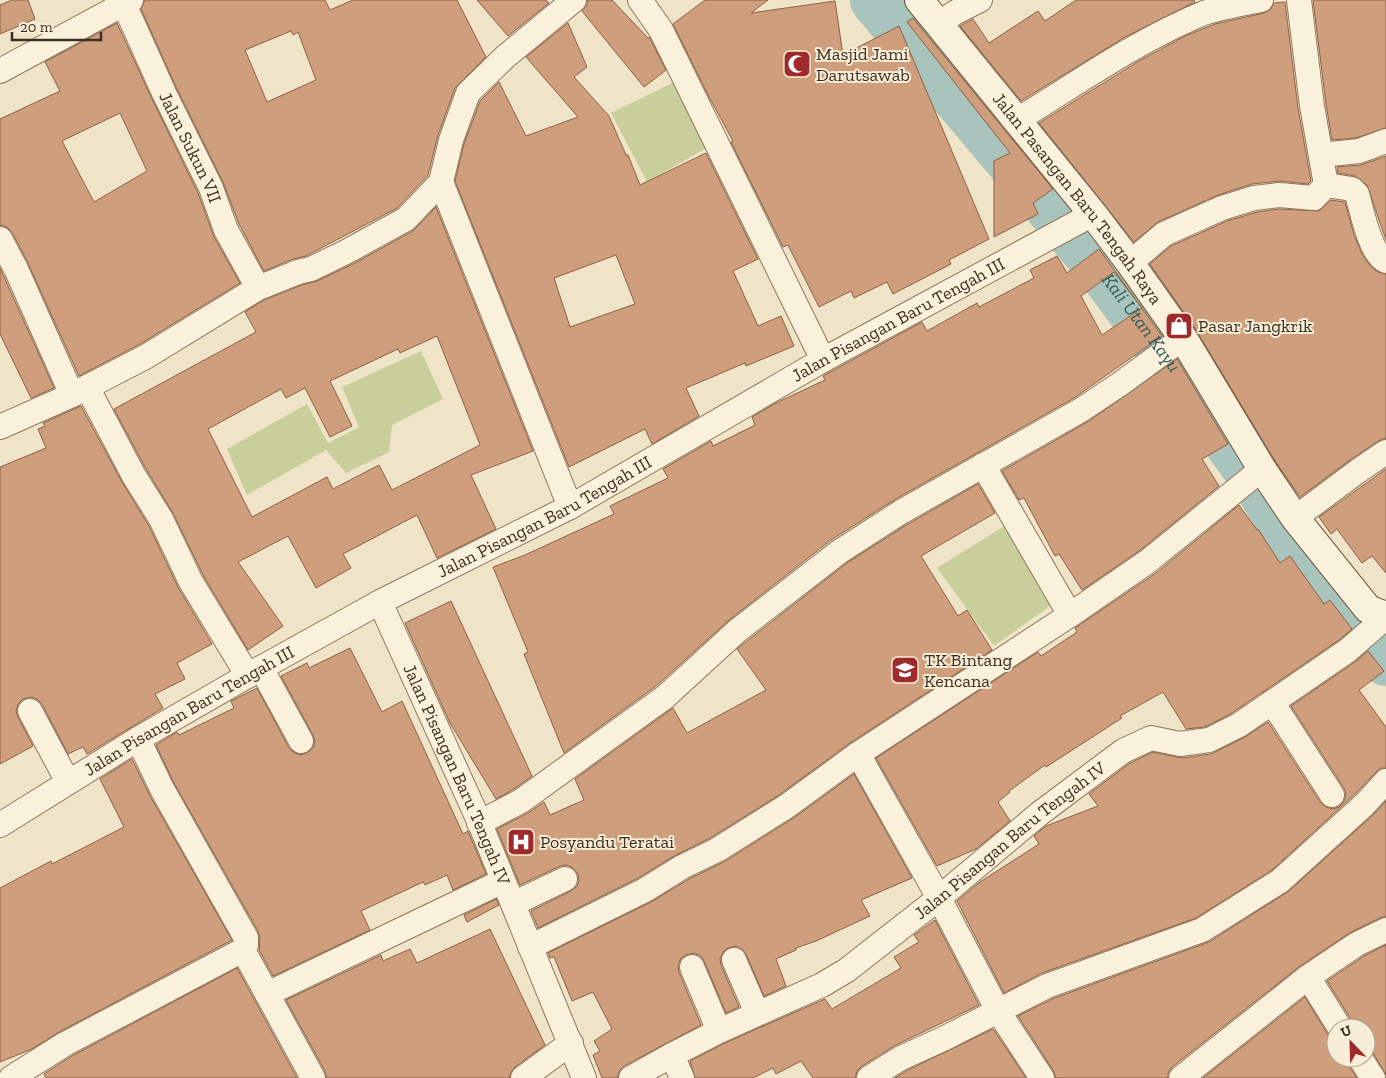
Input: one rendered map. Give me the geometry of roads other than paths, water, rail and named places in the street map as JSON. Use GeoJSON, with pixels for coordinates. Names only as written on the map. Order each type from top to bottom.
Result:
{"type":"FeatureCollection","features":[{"type":"Feature","properties":{"kind":"street"},"geometry":{"type":"LineString","coordinates":[[0,428],[80,391],[148,356],[258,288],[298,272],[311,269],[346,252],[406,218],[440,182],[451,140],[468,93],[506,57],[574,0]]}},
{"type":"Feature","properties":{"kind":"street"},"geometry":{"type":"LineString","coordinates":[[640,0],[661,30],[823,360]]}},
{"type":"Feature","properties":{"kind":"street","name":"Jalan Pasangan Baru Tengah Raya"},"geometry":{"type":"LineString","coordinates":[[919,0],[1093,214],[1130,263],[1171,346],[1256,473],[1296,518],[1378,624]]}},
{"type":"Feature","properties":{"kind":"street"},"geometry":{"type":"LineString","coordinates":[[938,24],[980,0]]}},
{"type":"Feature","properties":{"kind":"street"},"geometry":{"type":"LineString","coordinates":[[1017,120],[1133,49],[1168,30],[1206,13],[1261,0]]}},
{"type":"Feature","properties":{"kind":"street"},"geometry":{"type":"LineString","coordinates":[[1299,0],[1312,106],[1326,185]]}},
{"type":"Feature","properties":{"kind":"street"},"geometry":{"type":"LineString","coordinates":[[0,71],[127,2]]}},
{"type":"Feature","properties":{"kind":"street","name":"Jalan Sukun VII"},"geometry":{"type":"LineString","coordinates":[[127,2],[210,188],[226,230],[258,288]]}},
{"type":"Feature","properties":{"kind":"street"},"geometry":{"type":"LineString","coordinates":[[1321,155],[1359,151],[1386,141]]}},
{"type":"Feature","properties":{"kind":"street"},"geometry":{"type":"LineString","coordinates":[[440,182],[570,507]]}},
{"type":"Feature","properties":{"kind":"street"},"geometry":{"type":"LineString","coordinates":[[1326,185],[1352,189],[1357,194],[1374,249],[1381,259],[1386,261]]}},
{"type":"Feature","properties":{"kind":"street"},"geometry":{"type":"LineString","coordinates":[[1130,263],[1164,234],[1222,208],[1254,198],[1279,195],[1314,198],[1326,185]]}},
{"type":"Feature","properties":{"kind":"street","name":"Jalan Pisangan Baru Tengah III"},"geometry":{"type":"LineString","coordinates":[[0,825],[138,739],[254,672],[380,602],[570,507],[823,360],[1093,214]]}},
{"type":"Feature","properties":{"kind":"street"},"geometry":{"type":"LineString","coordinates":[[0,239],[80,391],[160,519],[191,582],[302,741]]}},
{"type":"Feature","properties":{"kind":"street"},"geometry":{"type":"LineString","coordinates":[[479,823],[521,801],[665,697],[737,631],[839,552],[901,512],[1081,410],[1171,346]]}},
{"type":"Feature","properties":{"kind":"street"},"geometry":{"type":"LineString","coordinates":[[1296,518],[1386,452]]}},
{"type":"Feature","properties":{"kind":"street"},"geometry":{"type":"LineString","coordinates":[[983,465],[1070,616]]}},
{"type":"Feature","properties":{"kind":"street"},"geometry":{"type":"LineString","coordinates":[[530,947],[645,890],[682,867],[718,850],[788,806],[858,754],[1070,616],[1147,562],[1256,473]]}},
{"type":"Feature","properties":{"kind":"street","name":"Jalan Pisangan Baru Tengah IV"},"geometry":{"type":"LineString","coordinates":[[380,602],[479,823],[584,1078]]}},
{"type":"Feature","properties":{"kind":"street","name":"Jalan Pisangan Baru Tengah IV"},"geometry":{"type":"LineString","coordinates":[[631,1078],[720,1031],[835,978],[939,898],[1039,814],[1123,751],[1151,738],[1180,744],[1209,740],[1239,725],[1346,651],[1378,624]]}},
{"type":"Feature","properties":{"kind":"street"},"geometry":{"type":"LineString","coordinates":[[1272,702],[1332,795]]}},
{"type":"Feature","properties":{"kind":"street"},"geometry":{"type":"LineString","coordinates":[[30,711],[68,782]]}},
{"type":"Feature","properties":{"kind":"street"},"geometry":{"type":"LineString","coordinates":[[11,1078],[64,1044],[243,950],[246,945],[246,938],[162,789],[138,739]]}},
{"type":"Feature","properties":{"kind":"street"},"geometry":{"type":"LineString","coordinates":[[858,754],[939,898],[998,1011],[1042,1078]]}},
{"type":"Feature","properties":{"kind":"street"},"geometry":{"type":"LineString","coordinates":[[869,1078],[901,1058],[1047,986],[1202,930],[1280,881],[1364,804],[1386,781]]}},
{"type":"Feature","properties":{"kind":"street"},"geometry":{"type":"LineString","coordinates":[[513,904],[565,879]]}},
{"type":"Feature","properties":{"kind":"street"},"geometry":{"type":"LineString","coordinates":[[267,994],[503,881]]}},
{"type":"Feature","properties":{"kind":"street"},"geometry":{"type":"LineString","coordinates":[[1181,1078],[1308,978],[1357,944],[1386,930]]}},
{"type":"Feature","properties":{"kind":"street"},"geometry":{"type":"LineString","coordinates":[[243,950],[313,1078]]}},
{"type":"Feature","properties":{"kind":"street"},"geometry":{"type":"LineString","coordinates":[[734,960],[757,1013]]}},
{"type":"Feature","properties":{"kind":"street"},"geometry":{"type":"LineString","coordinates":[[692,967],[720,1031]]}},
{"type":"Feature","properties":{"kind":"street"},"geometry":{"type":"LineString","coordinates":[[1308,978],[1334,1018]]}},
{"type":"Feature","properties":{"kind":"street"},"geometry":{"type":"LineString","coordinates":[[523,1078],[571,1044]]}},
{"type":"Feature","properties":{"kind":"street"},"geometry":{"type":"LineString","coordinates":[[672,1055],[682,1078]]}},
{"type":"Feature","properties":{"kind":"waterway","name":"Kali Utan Kayu"},"geometry":{"type":"LineString","coordinates":[[876,0],[1096,261],[1257,480],[1287,530],[1364,627],[1377,640],[1386,660]]}},
{"type":"Feature","properties":{"kind":"place","name":"Masjid Jami Darutsawab"},"geometry":{"type":"Point","coordinates":[797,64]}},
{"type":"Feature","properties":{"kind":"place","name":"Pasar Jangkrik"},"geometry":{"type":"Point","coordinates":[1179,326]}},
{"type":"Feature","properties":{"kind":"place","name":"TK Bintang Kencana"},"geometry":{"type":"Point","coordinates":[905,670]}},
{"type":"Feature","properties":{"kind":"place","name":"Posyandu Teratai"},"geometry":{"type":"Point","coordinates":[521,842]}}]}
